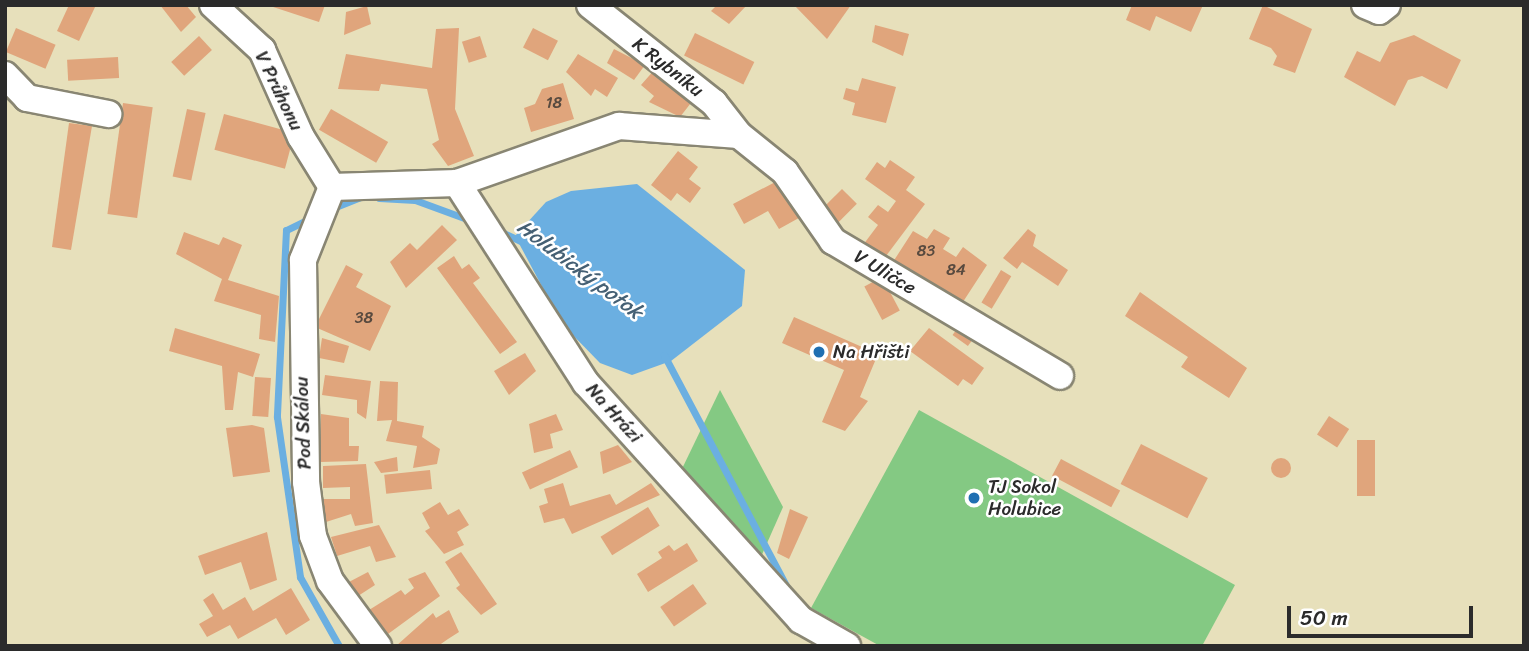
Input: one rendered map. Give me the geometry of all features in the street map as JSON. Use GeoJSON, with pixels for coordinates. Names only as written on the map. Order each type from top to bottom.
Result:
{"type":"FeatureCollection","features":[{"type":"Feature","properties":{"kind":"street","name":"V Průhonu"},"geometry":{"type":"LineString","coordinates":[[213,5],[262,50],[300,137],[332,187]]}},
{"type":"Feature","properties":{"kind":"street","name":"K Rybníku"},"geometry":{"type":"LineString","coordinates":[[590,5],[714,103],[739,135]]}},
{"type":"Feature","properties":{"kind":"street"},"geometry":{"type":"LineString","coordinates":[[1365,5],[1379,11],[1387,5]]}},
{"type":"Feature","properties":{"kind":"street"},"geometry":{"type":"LineString","coordinates":[[5,75],[27,97],[107,114]]}},
{"type":"Feature","properties":{"kind":"street"},"geometry":{"type":"LineString","coordinates":[[332,187],[457,183],[619,126],[739,135]]}},
{"type":"Feature","properties":{"kind":"street","name":"V Uličce"},"geometry":{"type":"LineString","coordinates":[[739,135],[785,172],[833,241],[1060,376]]}},
{"type":"Feature","properties":{"kind":"street","name":"Na Hrázi"},"geometry":{"type":"LineString","coordinates":[[457,183],[586,383],[801,620],[847,646]]}},
{"type":"Feature","properties":{"kind":"street","name":"Pod Skálou"},"geometry":{"type":"LineString","coordinates":[[332,187],[303,260],[306,482],[313,536],[330,581],[378,646]]}},
{"type":"Feature","properties":{"kind":"green space"},"geometry":{"type":"Polygon","coordinates":[[[720,390],[783,507],[760,559],[679,475],[720,390]]]}},
{"type":"Feature","properties":{"kind":"green space","name":"TJ Sokol Holubice"},"geometry":{"type":"Polygon","coordinates":[[[919,410],[1235,585],[1202,646],[880,646],[811,608],[919,410]]]}},
{"type":"Feature","properties":{"kind":"water"},"geometry":{"type":"Polygon","coordinates":[[[637,184],[745,270],[742,306],[671,361],[632,375],[600,363],[562,324],[515,236],[546,202],[571,191],[637,184]]]}},
{"type":"Feature","properties":{"kind":"building"},"geometry":{"type":"Polygon","coordinates":[[[69,5],[96,5],[79,41],[57,31],[69,5]]]}},
{"type":"Feature","properties":{"kind":"building"},"geometry":{"type":"Polygon","coordinates":[[[160,5],[186,5],[196,17],[181,32],[160,5]]]}},
{"type":"Feature","properties":{"kind":"building"},"geometry":{"type":"Polygon","coordinates":[[[267,5],[325,5],[319,22],[267,5]]]}},
{"type":"Feature","properties":{"kind":"building"},"geometry":{"type":"Polygon","coordinates":[[[717,5],[747,5],[729,24],[711,11],[717,5]]]}},
{"type":"Feature","properties":{"kind":"building"},"geometry":{"type":"Polygon","coordinates":[[[794,5],[851,5],[827,39],[794,5]]]}},
{"type":"Feature","properties":{"kind":"building"},"geometry":{"type":"Polygon","coordinates":[[[1132,5],[1203,5],[1191,32],[1156,16],[1150,31],[1126,20],[1132,5]]]}},
{"type":"Feature","properties":{"kind":"building"},"geometry":{"type":"Polygon","coordinates":[[[1263,5],[1312,29],[1295,73],[1273,65],[1277,56],[1271,48],[1249,39],[1263,5]]]}},
{"type":"Feature","properties":{"kind":"building"},"geometry":{"type":"Polygon","coordinates":[[[367,6],[371,24],[344,35],[346,12],[367,6]]]}},
{"type":"Feature","properties":{"kind":"building"},"geometry":{"type":"Polygon","coordinates":[[[875,25],[909,34],[903,56],[872,42],[875,25]]]}},
{"type":"Feature","properties":{"kind":"building"},"geometry":{"type":"Polygon","coordinates":[[[16,28],[56,45],[45,69],[6,52],[16,28]]]}},
{"type":"Feature","properties":{"kind":"building"},"geometry":{"type":"Polygon","coordinates":[[[459,28],[455,109],[474,156],[448,166],[432,144],[439,140],[427,89],[381,84],[379,91],[338,89],[346,54],[432,68],[436,29],[459,28]]]}},
{"type":"Feature","properties":{"kind":"building"},"geometry":{"type":"Polygon","coordinates":[[[533,28],[558,41],[548,60],[523,48],[533,28]]]}},
{"type":"Feature","properties":{"kind":"building"},"geometry":{"type":"Polygon","coordinates":[[[695,33],[754,62],[743,84],[684,55],[695,33]]]}},
{"type":"Feature","properties":{"kind":"building"},"geometry":{"type":"Polygon","coordinates":[[[1414,35],[1461,60],[1447,89],[1422,76],[1408,80],[1395,106],[1344,77],[1357,51],[1380,62],[1390,43],[1414,35]]]}},
{"type":"Feature","properties":{"kind":"building"},"geometry":{"type":"Polygon","coordinates":[[[199,36],[212,50],[184,76],[171,62],[199,36]]]}},
{"type":"Feature","properties":{"kind":"building"},"geometry":{"type":"Polygon","coordinates":[[[480,36],[487,57],[469,63],[462,42],[480,36]]]}},
{"type":"Feature","properties":{"kind":"building"},"geometry":{"type":"Polygon","coordinates":[[[614,49],[645,65],[634,80],[607,63],[614,49]]]}},
{"type":"Feature","properties":{"kind":"building"},"geometry":{"type":"Polygon","coordinates":[[[578,54],[618,78],[607,97],[595,89],[591,96],[566,72],[578,54]]]}},
{"type":"Feature","properties":{"kind":"building"},"geometry":{"type":"Polygon","coordinates":[[[118,57],[119,78],[68,81],[67,60],[118,57]]]}},
{"type":"Feature","properties":{"kind":"building"},"geometry":{"type":"Polygon","coordinates":[[[656,68],[694,99],[680,117],[649,102],[654,96],[641,85],[656,68]]]}},
{"type":"Feature","properties":{"kind":"building"},"geometry":{"type":"Polygon","coordinates":[[[862,78],[896,87],[886,123],[852,115],[855,103],[843,99],[846,88],[858,91],[862,78]]]}},
{"type":"Feature","properties":{"kind":"building"},"geometry":{"type":"Polygon","coordinates":[[[563,83],[574,119],[531,132],[524,108],[535,104],[542,89],[563,83]]]}},
{"type":"Feature","properties":{"kind":"building"},"geometry":{"type":"Polygon","coordinates":[[[123,103],[153,107],[137,218],[107,214],[123,103]]]}},
{"type":"Feature","properties":{"kind":"building"},"geometry":{"type":"Polygon","coordinates":[[[187,109],[206,113],[191,180],[173,176],[187,109]]]}},
{"type":"Feature","properties":{"kind":"building"},"geometry":{"type":"Polygon","coordinates":[[[331,109],[388,142],[376,163],[319,130],[331,109]]]}},
{"type":"Feature","properties":{"kind":"building"},"geometry":{"type":"Polygon","coordinates":[[[224,114],[295,133],[285,169],[214,150],[224,114]]]}},
{"type":"Feature","properties":{"kind":"building"},"geometry":{"type":"Polygon","coordinates":[[[69,123],[92,126],[71,250],[52,247],[69,123]]]}},
{"type":"Feature","properties":{"kind":"building"},"geometry":{"type":"Polygon","coordinates":[[[678,151],[698,167],[689,179],[701,188],[690,203],[677,193],[671,201],[651,185],[678,151]]]}},
{"type":"Feature","properties":{"kind":"building"},"geometry":{"type":"Polygon","coordinates":[[[890,160],[915,177],[906,190],[925,204],[883,260],[863,245],[878,225],[868,217],[878,205],[888,212],[896,201],[865,179],[877,162],[885,168],[890,160]]]}},
{"type":"Feature","properties":{"kind":"building"},"geometry":{"type":"Polygon","coordinates":[[[781,179],[806,214],[779,229],[768,211],[744,224],[733,204],[781,179]]]}},
{"type":"Feature","properties":{"kind":"building"},"geometry":{"type":"Polygon","coordinates":[[[842,189],[857,204],[838,223],[823,208],[842,189]]]}},
{"type":"Feature","properties":{"kind":"building"},"geometry":{"type":"Polygon","coordinates":[[[442,225],[457,240],[406,288],[390,262],[410,243],[417,250],[442,225]]]}},
{"type":"Feature","properties":{"kind":"building"},"geometry":{"type":"Polygon","coordinates":[[[934,229],[950,238],[943,249],[956,257],[963,247],[987,265],[959,308],[891,265],[913,231],[927,239],[934,229]]]}},
{"type":"Feature","properties":{"kind":"building"},"geometry":{"type":"Polygon","coordinates":[[[1028,229],[1036,235],[1033,246],[1068,270],[1058,286],[1022,262],[1017,269],[1003,258],[1028,229]]]}},
{"type":"Feature","properties":{"kind":"building"},"geometry":{"type":"Polygon","coordinates":[[[184,232],[219,245],[223,237],[242,245],[228,280],[279,296],[275,342],[259,339],[261,315],[214,301],[222,279],[176,254],[184,232]]]}},
{"type":"Feature","properties":{"kind":"building"},"geometry":{"type":"Polygon","coordinates":[[[454,256],[462,269],[469,264],[480,278],[473,283],[517,342],[500,354],[437,268],[454,256]]]}},
{"type":"Feature","properties":{"kind":"building"},"geometry":{"type":"Polygon","coordinates":[[[346,265],[363,274],[356,287],[391,306],[370,351],[315,327],[346,265]]]}},
{"type":"Feature","properties":{"kind":"building"},"geometry":{"type":"Polygon","coordinates":[[[1001,270],[1011,276],[992,309],[981,303],[1001,270]]]}},
{"type":"Feature","properties":{"kind":"building"},"geometry":{"type":"Polygon","coordinates":[[[882,277],[900,311],[882,320],[864,286],[882,277]]]}},
{"type":"Feature","properties":{"kind":"building"},"geometry":{"type":"Polygon","coordinates":[[[1140,292],[1247,368],[1229,398],[1181,367],[1188,357],[1125,316],[1140,292]]]}},
{"type":"Feature","properties":{"kind":"building"},"geometry":{"type":"Polygon","coordinates":[[[794,317],[878,354],[860,397],[868,401],[845,431],[822,422],[844,370],[782,343],[794,317]]]}},
{"type":"Feature","properties":{"kind":"building"},"geometry":{"type":"Polygon","coordinates":[[[959,326],[974,337],[968,346],[953,335],[959,326]]]}},
{"type":"Feature","properties":{"kind":"building"},"geometry":{"type":"Polygon","coordinates":[[[175,328],[260,354],[253,377],[238,372],[233,410],[225,410],[222,366],[169,351],[175,328]]]}},
{"type":"Feature","properties":{"kind":"building"},"geometry":{"type":"Polygon","coordinates":[[[929,328],[984,368],[972,385],[963,379],[958,386],[910,351],[929,328]]]}},
{"type":"Feature","properties":{"kind":"building"},"geometry":{"type":"Polygon","coordinates":[[[322,338],[349,346],[344,363],[319,358],[322,338]]]}},
{"type":"Feature","properties":{"kind":"building"},"geometry":{"type":"Polygon","coordinates":[[[525,353],[536,371],[509,395],[494,371],[525,353]]]}},
{"type":"Feature","properties":{"kind":"building"},"geometry":{"type":"Polygon","coordinates":[[[325,375],[371,381],[366,419],[357,413],[357,400],[322,395],[325,375]]]}},
{"type":"Feature","properties":{"kind":"building"},"geometry":{"type":"Polygon","coordinates":[[[255,377],[271,378],[268,417],[252,416],[255,377]]]}},
{"type":"Feature","properties":{"kind":"building"},"geometry":{"type":"Polygon","coordinates":[[[380,381],[398,382],[397,421],[424,426],[422,437],[440,449],[437,464],[413,468],[417,446],[386,441],[392,420],[377,421],[380,381]]]}},
{"type":"Feature","properties":{"kind":"building"},"geometry":{"type":"Polygon","coordinates":[[[321,414],[349,418],[349,446],[359,446],[358,461],[320,462],[321,414]]]}},
{"type":"Feature","properties":{"kind":"building"},"geometry":{"type":"Polygon","coordinates":[[[556,414],[563,430],[550,434],[553,448],[534,453],[529,424],[556,414]]]}},
{"type":"Feature","properties":{"kind":"building"},"geometry":{"type":"Polygon","coordinates":[[[1329,416],[1349,429],[1337,448],[1317,434],[1329,416]]]}},
{"type":"Feature","properties":{"kind":"building"},"geometry":{"type":"Polygon","coordinates":[[[252,425],[264,428],[270,472],[233,477],[226,428],[252,425]]]}},
{"type":"Feature","properties":{"kind":"building"},"geometry":{"type":"Polygon","coordinates":[[[1357,440],[1375,440],[1375,496],[1357,496],[1357,440]]]}},
{"type":"Feature","properties":{"kind":"building"},"geometry":{"type":"Polygon","coordinates":[[[1141,444],[1208,478],[1187,518],[1121,484],[1141,444]]]}},
{"type":"Feature","properties":{"kind":"building"},"geometry":{"type":"Polygon","coordinates":[[[618,445],[632,462],[603,474],[600,452],[618,445]]]}},
{"type":"Feature","properties":{"kind":"building"},"geometry":{"type":"Polygon","coordinates":[[[570,450],[578,467],[530,490],[522,472],[570,450]]]}},
{"type":"Feature","properties":{"kind":"building"},"geometry":{"type":"Polygon","coordinates":[[[397,457],[398,471],[381,473],[374,462],[397,457]]]}},
{"type":"Feature","properties":{"kind":"building"},"geometry":{"type":"Polygon","coordinates":[[[1281,458],[1288,461],[1291,468],[1288,475],[1281,478],[1274,475],[1271,468],[1274,461],[1281,458]]]}},
{"type":"Feature","properties":{"kind":"building"},"geometry":{"type":"Polygon","coordinates":[[[1061,459],[1120,490],[1111,507],[1052,476],[1061,459]]]}},
{"type":"Feature","properties":{"kind":"building"},"geometry":{"type":"Polygon","coordinates":[[[366,464],[373,523],[355,526],[351,514],[326,522],[323,499],[350,499],[350,487],[323,488],[323,466],[366,464]]]}},
{"type":"Feature","properties":{"kind":"building"},"geometry":{"type":"Polygon","coordinates":[[[430,470],[432,489],[386,494],[384,475],[430,470]]]}},
{"type":"Feature","properties":{"kind":"building"},"geometry":{"type":"Polygon","coordinates":[[[563,483],[570,506],[610,494],[616,505],[651,483],[660,495],[572,534],[564,518],[544,523],[539,506],[548,503],[544,489],[563,483]]]}},
{"type":"Feature","properties":{"kind":"building"},"geometry":{"type":"Polygon","coordinates":[[[440,502],[448,515],[459,509],[469,525],[457,532],[464,545],[444,554],[425,531],[430,528],[422,513],[440,502]]]}},
{"type":"Feature","properties":{"kind":"building"},"geometry":{"type":"Polygon","coordinates":[[[648,507],[660,526],[612,555],[601,537],[648,507]]]}},
{"type":"Feature","properties":{"kind":"building"},"geometry":{"type":"Polygon","coordinates":[[[790,509],[808,517],[789,559],[777,553],[790,509]]]}},
{"type":"Feature","properties":{"kind":"building"},"geometry":{"type":"Polygon","coordinates":[[[379,525],[396,557],[376,562],[370,546],[337,556],[331,537],[379,525]]]}},
{"type":"Feature","properties":{"kind":"building"},"geometry":{"type":"Polygon","coordinates":[[[267,532],[277,580],[250,590],[241,562],[205,575],[198,556],[267,532]]]}},
{"type":"Feature","properties":{"kind":"building"},"geometry":{"type":"Polygon","coordinates":[[[687,543],[698,561],[648,592],[637,574],[662,558],[658,552],[669,545],[674,551],[687,543]]]}},
{"type":"Feature","properties":{"kind":"building"},"geometry":{"type":"Polygon","coordinates":[[[461,552],[497,604],[481,615],[456,588],[460,585],[445,562],[461,552]]]}},
{"type":"Feature","properties":{"kind":"building"},"geometry":{"type":"Polygon","coordinates":[[[368,572],[375,585],[358,596],[347,583],[368,572]]]}},
{"type":"Feature","properties":{"kind":"building"},"geometry":{"type":"Polygon","coordinates":[[[425,572],[440,596],[388,634],[369,610],[401,590],[405,595],[414,588],[408,579],[425,572]]]}},
{"type":"Feature","properties":{"kind":"building"},"geometry":{"type":"Polygon","coordinates":[[[693,584],[707,604],[674,627],[660,607],[693,584]]]}},
{"type":"Feature","properties":{"kind":"building"},"geometry":{"type":"Polygon","coordinates":[[[291,588],[310,620],[286,635],[276,618],[238,639],[230,625],[207,637],[199,624],[213,616],[203,600],[213,593],[223,610],[245,597],[253,611],[291,588]]]}},
{"type":"Feature","properties":{"kind":"building"},"geometry":{"type":"Polygon","coordinates":[[[449,610],[459,632],[438,646],[396,646],[433,613],[436,618],[449,610]]]}},
{"type":"Feature","properties":{"kind":"waterway","name":"Holubický potok"},"geometry":{"type":"LineString","coordinates":[[333,208],[360,197]]}},
{"type":"Feature","properties":{"kind":"waterway","name":"Holubický potok"},"geometry":{"type":"LineString","coordinates":[[379,198],[415,200],[472,221]]}},
{"type":"Feature","properties":{"kind":"waterway","name":"Holubický potok"},"geometry":{"type":"LineString","coordinates":[[313,217],[286,230],[277,417],[300,577],[339,646]]}},
{"type":"Feature","properties":{"kind":"waterway","name":"Holubický potok"},"geometry":{"type":"LineString","coordinates":[[497,230],[521,241]]}},
{"type":"Feature","properties":{"kind":"waterway","name":"Holubický potok"},"geometry":{"type":"LineString","coordinates":[[664,355],[789,591]]}},
{"type":"Feature","properties":{"kind":"place","name":"Na Hřišti"},"geometry":{"type":"Point","coordinates":[819,352]}},
{"type":"Feature","properties":{"kind":"place","name":"TJ Sokol Holubice"},"geometry":{"type":"Point","coordinates":[974,498]}}]}
